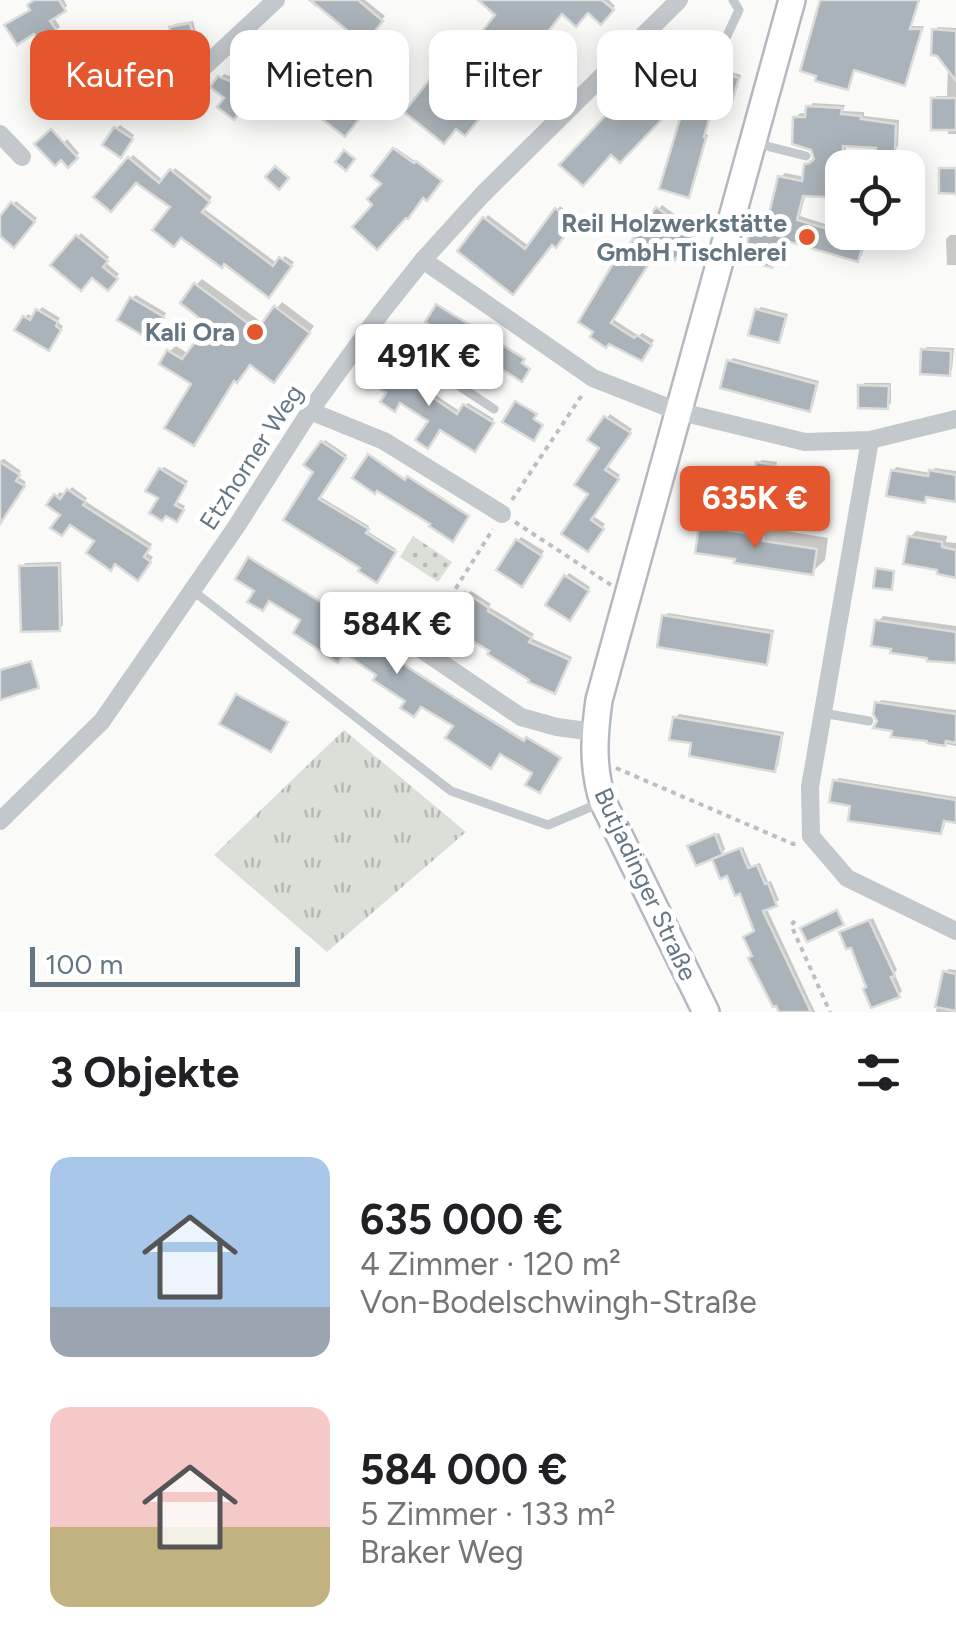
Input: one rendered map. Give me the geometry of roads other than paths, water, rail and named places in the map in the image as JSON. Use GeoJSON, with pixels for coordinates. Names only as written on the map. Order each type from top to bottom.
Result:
{"type":"FeatureCollection","features":[{"type":"Feature","properties":{"kind":"street"},"geometry":{"type":"LineString","coordinates":[[210,61],[276,0]]}},
{"type":"Feature","properties":{"kind":"street","name":"Etzhorner Weg"},"geometry":{"type":"LineString","coordinates":[[648,30],[678,0]]}},
{"type":"Feature","properties":{"kind":"street","name":"Butjadinger Straße"},"geometry":{"type":"LineString","coordinates":[[706,1012],[603,802],[596,780],[594,745],[599,700],[792,0]]}},
{"type":"Feature","properties":{"kind":"street","name":"Etzhorner Weg"},"geometry":{"type":"LineString","coordinates":[[0,820],[102,721],[310,411],[423,260],[597,81]]}},
{"type":"Feature","properties":{"kind":"street"},"geometry":{"type":"LineString","coordinates":[[0,134],[22,157]]}},
{"type":"Feature","properties":{"kind":"street"},"geometry":{"type":"LineString","coordinates":[[423,260],[593,378],[677,412],[805,442],[870,440],[956,419]]}},
{"type":"Feature","properties":{"kind":"street"},"geometry":{"type":"LineString","coordinates":[[310,411],[384,441],[502,514]]}},
{"type":"Feature","properties":{"kind":"street"},"geometry":{"type":"LineString","coordinates":[[870,440],[810,787],[812,836],[847,878],[956,931]]}},
{"type":"Feature","properties":{"kind":"street"},"geometry":{"type":"LineString","coordinates":[[406,626],[418,647],[521,716],[594,745]]}},
{"type":"Feature","properties":{"kind":"lane"},"geometry":{"type":"LineString","coordinates":[[730,30],[739,10],[733,0]]}},
{"type":"Feature","properties":{"kind":"lane"},"geometry":{"type":"LineString","coordinates":[[752,142],[806,156]]}},
{"type":"Feature","properties":{"kind":"lane"},"geometry":{"type":"LineString","coordinates":[[370,326],[494,409]]}},
{"type":"Feature","properties":{"kind":"lane"},"geometry":{"type":"LineString","coordinates":[[192,590],[451,792],[548,825],[603,802]]}},
{"type":"Feature","properties":{"kind":"lane"},"geometry":{"type":"LineString","coordinates":[[822,714],[869,721]]}},
{"type":"Feature","properties":{"kind":"place","name":"Reil Holzwerkstätte GmbH Tischlerei"},"geometry":{"type":"Point","coordinates":[807,237]}},
{"type":"Feature","properties":{"kind":"place","name":"Kali Ora"},"geometry":{"type":"Point","coordinates":[255,332]}}]}
